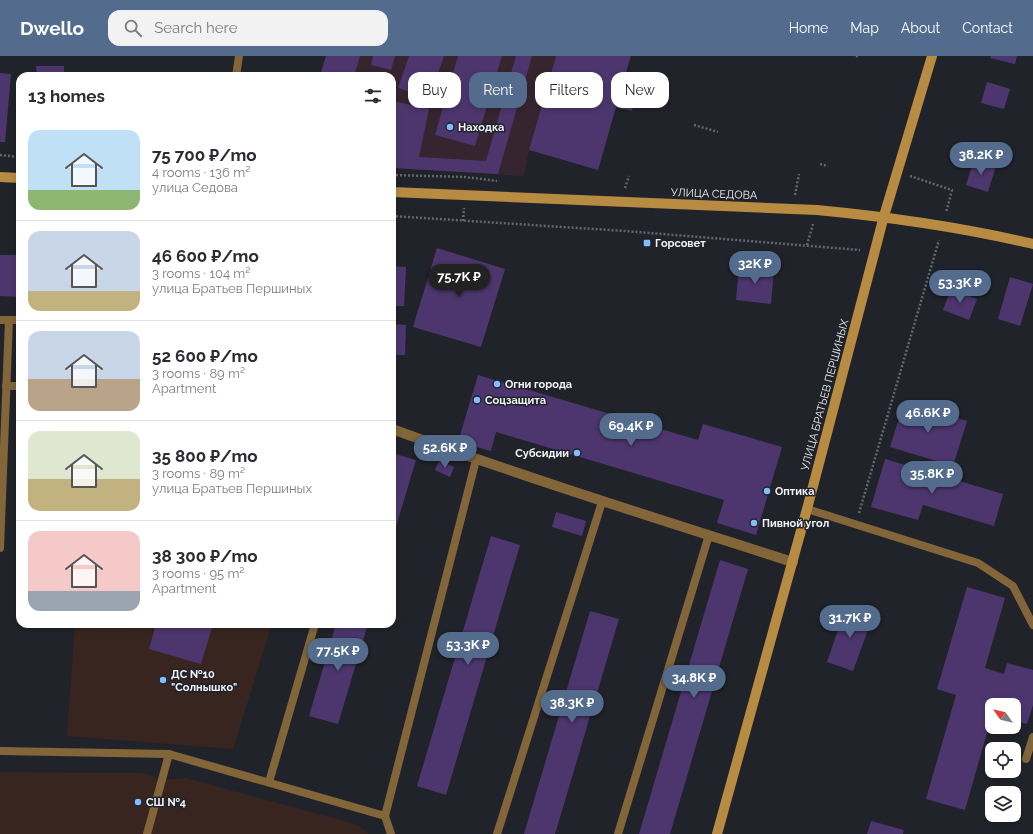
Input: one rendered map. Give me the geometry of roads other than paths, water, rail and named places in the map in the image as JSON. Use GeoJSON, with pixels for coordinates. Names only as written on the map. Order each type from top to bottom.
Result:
{"type":"FeatureCollection","features":[{"type":"Feature","properties":{"kind":"street","name":"УЛИЦА БРАТЬЕВ ПЕРШИНЫХ"},"geometry":{"type":"LineString","coordinates":[[717,834],[807,509],[884,216],[932,56]]}},
{"type":"Feature","properties":{"kind":"street"},"geometry":{"type":"LineString","coordinates":[[0,177],[16,178]]}},
{"type":"Feature","properties":{"kind":"street","name":"УЛИЦА СЕДОВА"},"geometry":{"type":"LineString","coordinates":[[396,192],[809,210],[884,216],[943,225],[1033,244]]}},
{"type":"Feature","properties":{"kind":"street"},"geometry":{"type":"LineString","coordinates":[[396,430],[476,460],[602,502],[792,562]]}},
{"type":"Feature","properties":{"kind":"lane"},"geometry":{"type":"LineString","coordinates":[[237,72],[239,56]]}},
{"type":"Feature","properties":{"kind":"lane"},"geometry":{"type":"LineString","coordinates":[[0,320],[16,320]]}},
{"type":"Feature","properties":{"kind":"lane"},"geometry":{"type":"LineString","coordinates":[[0,548],[9,320]]}},
{"type":"Feature","properties":{"kind":"lane"},"geometry":{"type":"LineString","coordinates":[[6,386],[16,386]]}},
{"type":"Feature","properties":{"kind":"lane"},"geometry":{"type":"LineString","coordinates":[[391,834],[384,816],[476,460]]}},
{"type":"Feature","properties":{"kind":"lane"},"geometry":{"type":"LineString","coordinates":[[497,834],[602,502]]}},
{"type":"Feature","properties":{"kind":"lane"},"geometry":{"type":"LineString","coordinates":[[807,509],[978,563],[1013,586],[1033,625]]}},
{"type":"Feature","properties":{"kind":"lane"},"geometry":{"type":"LineString","coordinates":[[618,834],[709,535]]}},
{"type":"Feature","properties":{"kind":"lane"},"geometry":{"type":"LineString","coordinates":[[269,782],[314,628]]}},
{"type":"Feature","properties":{"kind":"lane"},"geometry":{"type":"LineString","coordinates":[[1026,759],[1033,737]]}},
{"type":"Feature","properties":{"kind":"lane"},"geometry":{"type":"LineString","coordinates":[[0,751],[169,754],[384,816]]}},
{"type":"Feature","properties":{"kind":"lane"},"geometry":{"type":"LineString","coordinates":[[148,834],[169,754]]}},
{"type":"Feature","properties":{"kind":"place","name":"Находка"},"geometry":{"type":"Point","coordinates":[450,127]}},
{"type":"Feature","properties":{"kind":"place","name":"Горсовет"},"geometry":{"type":"Point","coordinates":[647,243]}},
{"type":"Feature","properties":{"kind":"place","name":"Огни города"},"geometry":{"type":"Point","coordinates":[497,384]}},
{"type":"Feature","properties":{"kind":"place","name":"Соцзащита"},"geometry":{"type":"Point","coordinates":[477,400]}},
{"type":"Feature","properties":{"kind":"place","name":"Субсидии"},"geometry":{"type":"Point","coordinates":[577,453]}},
{"type":"Feature","properties":{"kind":"place","name":"Оптика"},"geometry":{"type":"Point","coordinates":[767,491]}},
{"type":"Feature","properties":{"kind":"place","name":"Пивной угол"},"geometry":{"type":"Point","coordinates":[754,523]}},
{"type":"Feature","properties":{"kind":"place","name":"ДС №10 \"Солнышко\""},"geometry":{"type":"Point","coordinates":[163,680]}},
{"type":"Feature","properties":{"kind":"place","name":"СШ №4"},"geometry":{"type":"Point","coordinates":[138,802]}}]}
